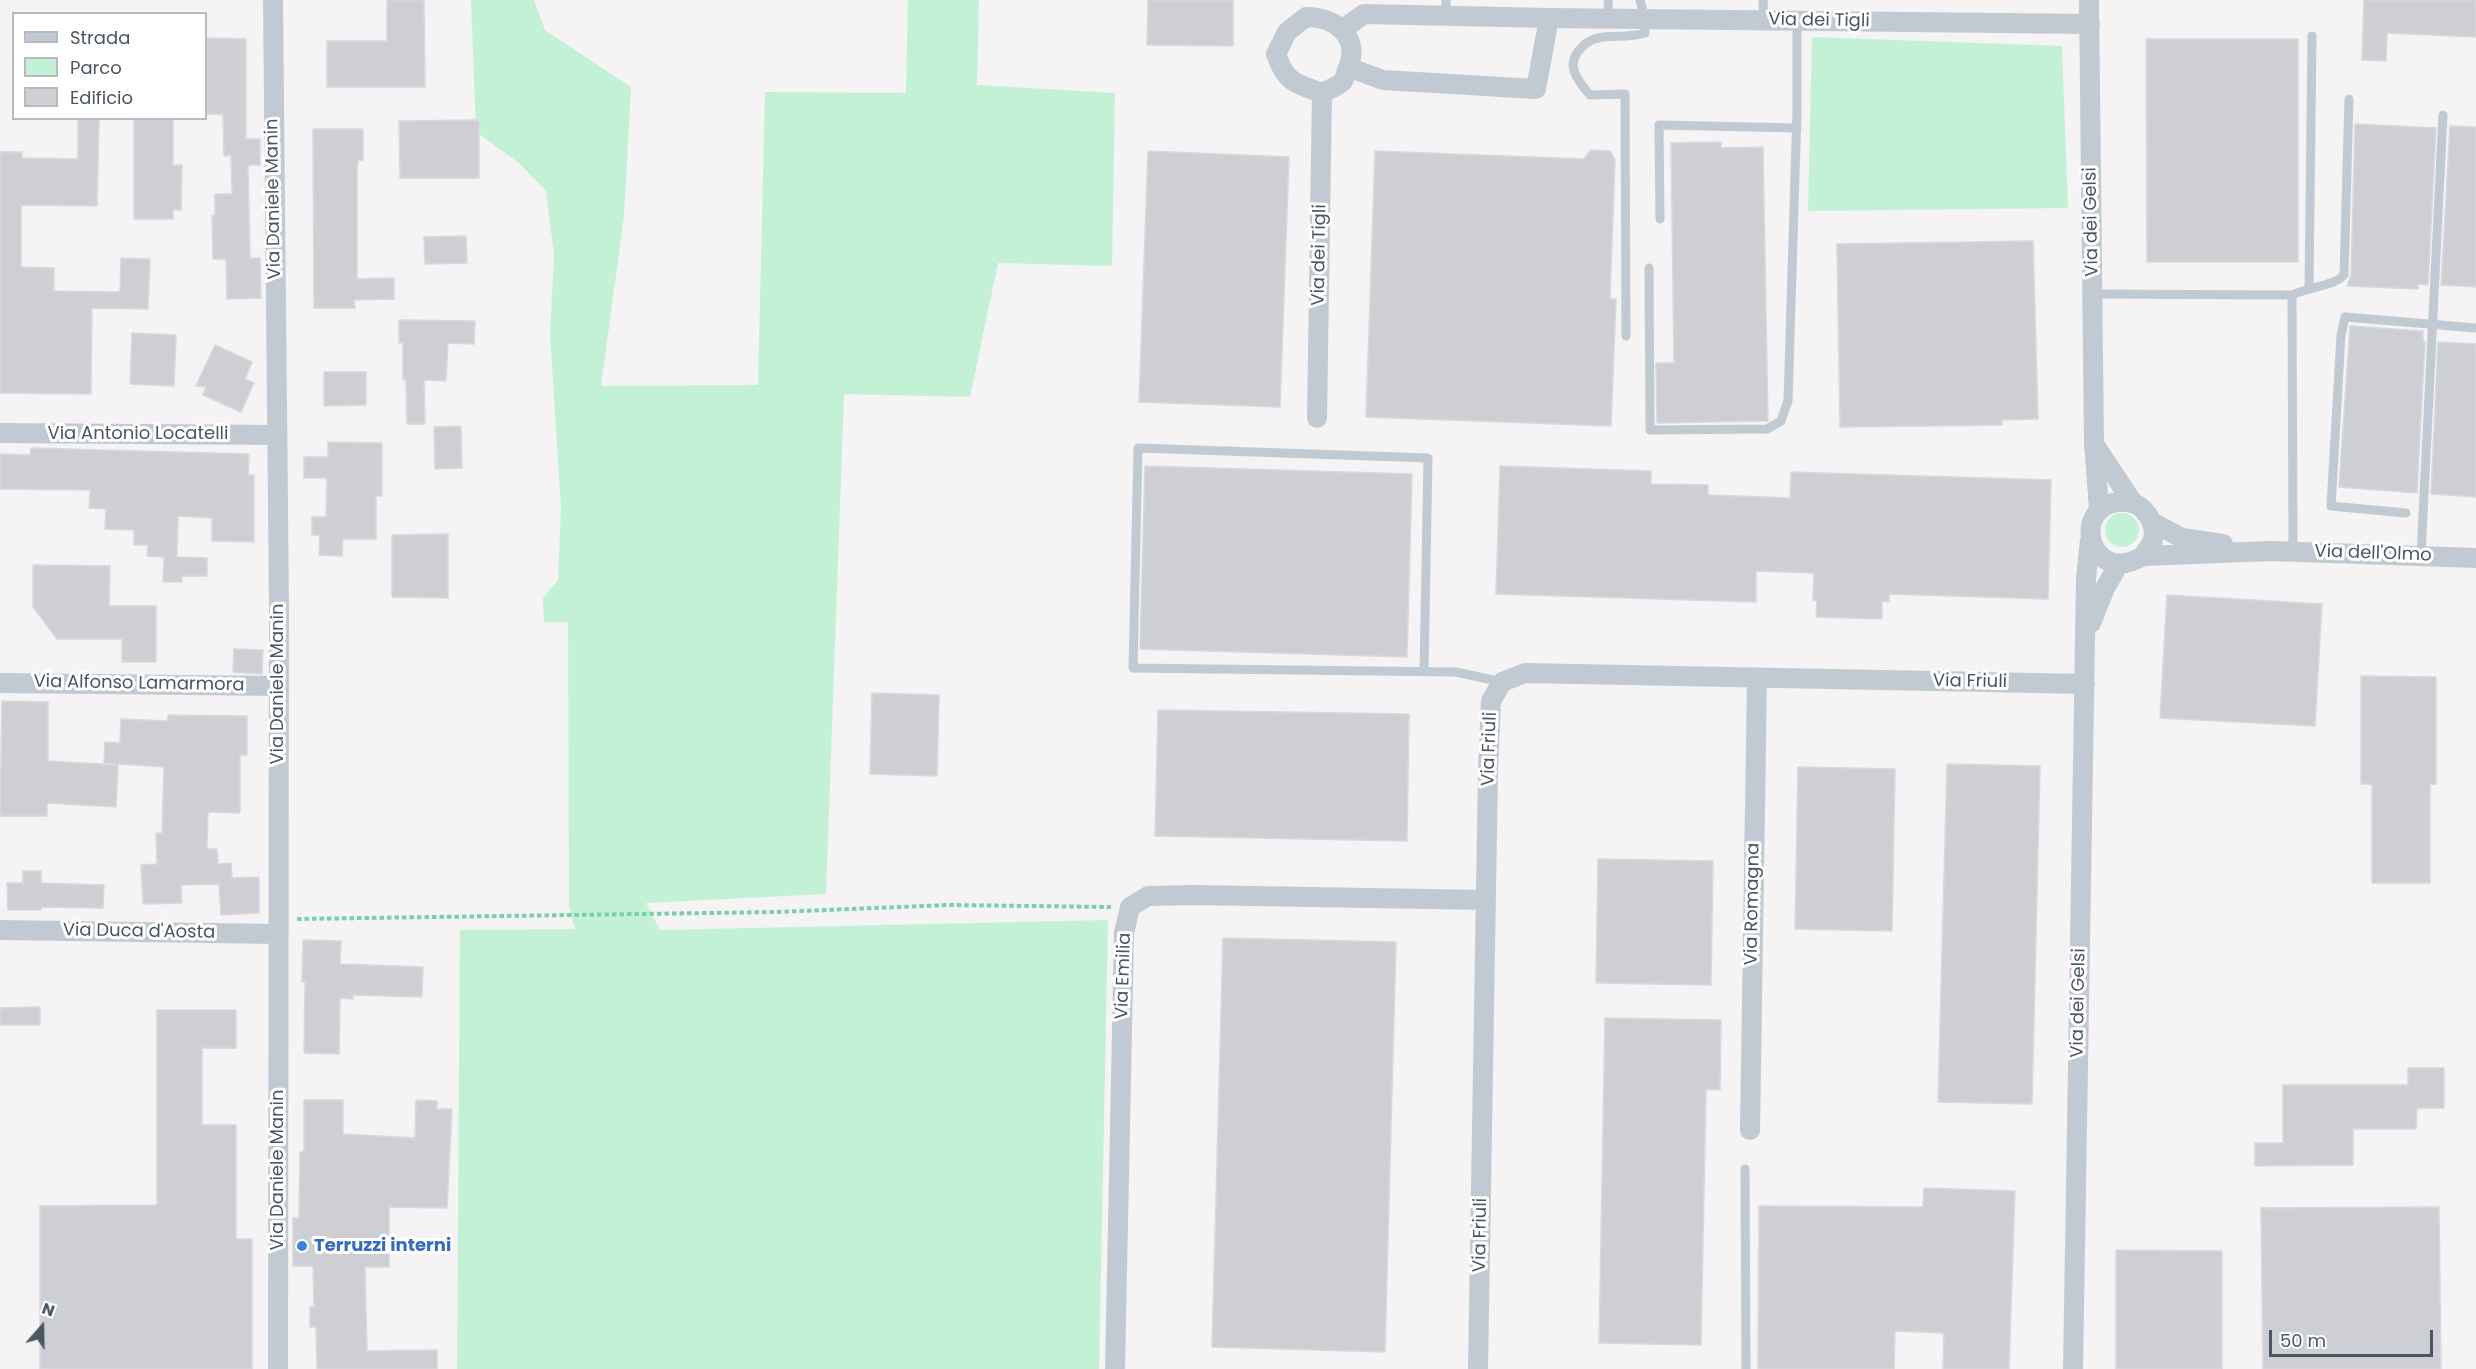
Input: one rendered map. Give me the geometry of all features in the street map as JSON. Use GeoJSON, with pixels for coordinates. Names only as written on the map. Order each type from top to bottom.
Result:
{"type":"FeatureCollection","features":[{"type":"Feature","properties":{"kind":"street","name":"Via Daniele Manin"},"geometry":{"type":"LineString","coordinates":[[273,0],[279,686],[278,1369]]}},
{"type":"Feature","properties":{"kind":"street","name":"Via dei Gelsi"},"geometry":{"type":"LineString","coordinates":[[2089,0],[2094,443],[2099,510]]}},
{"type":"Feature","properties":{"kind":"street","name":"Via dei Tigli"},"geometry":{"type":"LineString","coordinates":[[1343,28],[1364,14],[1446,8],[1549,18],[1609,9],[1764,20],[2090,24]]}},
{"type":"Feature","properties":{"kind":"street"},"geometry":{"type":"LineString","coordinates":[[1306,17],[1322,17],[1343,28],[1352,47],[1352,58],[1348,67],[1343,82],[1322,93],[1295,82],[1282,72],[1276,54],[1287,32],[1306,17]]}},
{"type":"Feature","properties":{"kind":"street"},"geometry":{"type":"LineString","coordinates":[[1348,67],[1383,80],[1536,89],[1549,18]]}},
{"type":"Feature","properties":{"kind":"street","name":"Via dei Tigli"},"geometry":{"type":"LineString","coordinates":[[1317,418],[1322,93]]}},
{"type":"Feature","properties":{"kind":"street","name":"Via Antonio Locatelli"},"geometry":{"type":"LineString","coordinates":[[0,433],[276,435]]}},
{"type":"Feature","properties":{"kind":"street"},"geometry":{"type":"LineString","coordinates":[[2094,443],[2105,463],[2133,502],[2144,510],[2152,522],[2153,540],[2143,556],[2132,563],[2119,564],[2106,560],[2096,552],[2091,540],[2091,523],[2099,510],[2115,501],[2133,502]]}},
{"type":"Feature","properties":{"kind":"street","name":"Via dell'Olmo"},"geometry":{"type":"LineString","coordinates":[[2152,522],[2182,538],[2271,551]]}},
{"type":"Feature","properties":{"kind":"street","name":"Via dei Gelsi"},"geometry":{"type":"LineString","coordinates":[[2073,1369],[2086,579],[2091,540]]}},
{"type":"Feature","properties":{"kind":"street","name":"Via dell'Olmo"},"geometry":{"type":"LineString","coordinates":[[2143,556],[2271,551],[2476,558]]}},
{"type":"Feature","properties":{"kind":"street"},"geometry":{"type":"LineString","coordinates":[[2086,637],[2105,588],[2119,564]]}},
{"type":"Feature","properties":{"kind":"street","name":"Via Friuli"},"geometry":{"type":"LineString","coordinates":[[1478,1369],[1491,701],[1502,682],[1525,673],[2085,684]]}},
{"type":"Feature","properties":{"kind":"street","name":"Via Romagna"},"geometry":{"type":"LineString","coordinates":[[1750,1130],[1757,678]]}},
{"type":"Feature","properties":{"kind":"street","name":"Via Alfonso Lamarmora"},"geometry":{"type":"LineString","coordinates":[[0,683],[279,686]]}},
{"type":"Feature","properties":{"kind":"street","name":"Via Emilia"},"geometry":{"type":"LineString","coordinates":[[1115,1369],[1124,933],[1130,907],[1148,896],[1194,895],[1486,900]]}},
{"type":"Feature","properties":{"kind":"street","name":"Via Duca d'Aosta"},"geometry":{"type":"LineString","coordinates":[[0,930],[278,926]]}},
{"type":"Feature","properties":{"kind":"lane"},"geometry":{"type":"LineString","coordinates":[[1763,0],[1764,20]]}},
{"type":"Feature","properties":{"kind":"lane"},"geometry":{"type":"LineString","coordinates":[[1626,336],[1625,94],[1590,95],[1573,71],[1572,62],[1575,54],[1584,45],[1596,38],[1631,37],[1645,33],[1643,10]]}},
{"type":"Feature","properties":{"kind":"lane"},"geometry":{"type":"LineString","coordinates":[[1649,268],[1650,430],[1767,429],[1781,421],[1788,401],[1797,128],[1797,21]]}},
{"type":"Feature","properties":{"kind":"lane"},"geometry":{"type":"LineString","coordinates":[[2309,288],[2312,36]]}},
{"type":"Feature","properties":{"kind":"lane"},"geometry":{"type":"LineString","coordinates":[[2093,294],[2292,295],[2309,288],[2339,281],[2344,275],[2349,99]]}},
{"type":"Feature","properties":{"kind":"lane"},"geometry":{"type":"LineString","coordinates":[[2421,555],[2443,115]]}},
{"type":"Feature","properties":{"kind":"lane"},"geometry":{"type":"LineString","coordinates":[[1660,219],[1659,125],[1797,128]]}},
{"type":"Feature","properties":{"kind":"lane"},"geometry":{"type":"LineString","coordinates":[[2292,295],[2293,552]]}},
{"type":"Feature","properties":{"kind":"lane"},"geometry":{"type":"LineString","coordinates":[[2406,513],[2331,506],[2341,335],[2345,317],[2476,328]]}},
{"type":"Feature","properties":{"kind":"lane"},"geometry":{"type":"LineString","coordinates":[[1424,672],[1428,458],[1138,448],[1133,668],[1424,672],[1456,672],[1502,682]]}},
{"type":"Feature","properties":{"kind":"lane"},"geometry":{"type":"LineString","coordinates":[[1745,1169],[1746,1369]]}},
{"type":"Feature","properties":{"kind":"path"},"geometry":{"type":"LineString","coordinates":[[278,926],[949,905],[1130,907]]}},
{"type":"Feature","properties":{"kind":"green space"},"geometry":{"type":"Polygon","coordinates":[[[471,0],[534,0],[545,30],[631,87],[624,216],[601,386],[758,385],[765,92],[906,93],[908,0],[979,0],[977,85],[1115,93],[1112,266],[998,263],[970,397],[844,394],[826,894],[646,903],[660,930],[1108,920],[1099,1369],[457,1369],[460,930],[575,929],[569,907],[568,622],[544,622],[543,598],[558,580],[561,508],[550,335],[554,255],[546,191],[519,163],[476,132],[471,0]]]}},
{"type":"Feature","properties":{"kind":"green space"},"geometry":{"type":"Polygon","coordinates":[[[1812,37],[2062,46],[2068,208],[1808,211],[1812,37]]]}},
{"type":"Feature","properties":{"kind":"green space"},"geometry":{"type":"Polygon","coordinates":[[[2122,513],[2134,518],[2139,530],[2134,542],[2122,547],[2110,542],[2105,530],[2110,518],[2122,513]]]}},
{"type":"Feature","properties":{"kind":"building"},"geometry":{"type":"Polygon","coordinates":[[[387,0],[424,0],[425,87],[327,87],[327,41],[387,41],[387,0]]]}},
{"type":"Feature","properties":{"kind":"building"},"geometry":{"type":"Polygon","coordinates":[[[1148,0],[1233,0],[1233,46],[1147,45],[1148,0]]]}},
{"type":"Feature","properties":{"kind":"building"},"geometry":{"type":"Polygon","coordinates":[[[2364,0],[2476,0],[2476,37],[2387,33],[2386,61],[2362,60],[2364,0]]]}},
{"type":"Feature","properties":{"kind":"building"},"geometry":{"type":"Polygon","coordinates":[[[207,38],[246,39],[246,139],[260,139],[260,165],[248,165],[250,258],[260,258],[261,298],[227,299],[226,259],[213,259],[212,216],[215,215],[215,194],[232,194],[231,155],[224,156],[223,114],[207,114],[207,38]]]}},
{"type":"Feature","properties":{"kind":"building"},"geometry":{"type":"Polygon","coordinates":[[[2146,39],[2298,39],[2298,262],[2147,262],[2146,39]]]}},
{"type":"Feature","properties":{"kind":"building"},"geometry":{"type":"Polygon","coordinates":[[[78,120],[99,120],[97,206],[21,205],[21,267],[54,268],[54,291],[120,292],[121,258],[150,259],[148,309],[92,308],[91,394],[0,393],[0,152],[22,152],[22,158],[78,159],[78,120]]]}},
{"type":"Feature","properties":{"kind":"building"},"geometry":{"type":"Polygon","coordinates":[[[134,120],[173,120],[173,165],[182,165],[181,210],[173,210],[173,219],[134,219],[134,120]]]}},
{"type":"Feature","properties":{"kind":"building"},"geometry":{"type":"Polygon","coordinates":[[[479,120],[479,178],[400,178],[399,121],[479,120]]]}},
{"type":"Feature","properties":{"kind":"building"},"geometry":{"type":"Polygon","coordinates":[[[2355,124],[2436,128],[2428,285],[2418,284],[2418,289],[2347,286],[2351,275],[2355,124]]]}},
{"type":"Feature","properties":{"kind":"building"},"geometry":{"type":"Polygon","coordinates":[[[2450,126],[2476,127],[2476,287],[2441,285],[2450,126]]]}},
{"type":"Feature","properties":{"kind":"building"},"geometry":{"type":"Polygon","coordinates":[[[313,129],[363,129],[363,160],[358,160],[357,172],[357,279],[394,278],[394,299],[354,300],[355,308],[314,308],[313,129]]]}},
{"type":"Feature","properties":{"kind":"building"},"geometry":{"type":"Polygon","coordinates":[[[1721,142],[1721,148],[1763,147],[1768,421],[1657,423],[1656,363],[1674,363],[1671,143],[1721,142]]]}},
{"type":"Feature","properties":{"kind":"building"},"geometry":{"type":"Polygon","coordinates":[[[1591,150],[1610,151],[1615,160],[1610,299],[1616,299],[1611,426],[1366,417],[1375,151],[1584,159],[1591,150]]]}},
{"type":"Feature","properties":{"kind":"building"},"geometry":{"type":"Polygon","coordinates":[[[1148,151],[1289,157],[1280,407],[1139,402],[1148,151]]]}},
{"type":"Feature","properties":{"kind":"building"},"geometry":{"type":"Polygon","coordinates":[[[466,236],[467,263],[425,264],[424,237],[466,236]]]}},
{"type":"Feature","properties":{"kind":"building"},"geometry":{"type":"Polygon","coordinates":[[[2033,241],[2038,419],[2002,420],[2002,425],[1840,427],[1837,244],[2033,241]]]}},
{"type":"Feature","properties":{"kind":"building"},"geometry":{"type":"Polygon","coordinates":[[[399,320],[475,321],[474,344],[448,343],[446,381],[424,380],[425,424],[407,424],[406,380],[403,380],[403,343],[399,343],[399,320]]]}},
{"type":"Feature","properties":{"kind":"building"},"geometry":{"type":"Polygon","coordinates":[[[2350,326],[2423,331],[2423,342],[2425,342],[2417,493],[2339,487],[2350,326]]]}},
{"type":"Feature","properties":{"kind":"building"},"geometry":{"type":"Polygon","coordinates":[[[132,333],[176,335],[174,386],[130,384],[132,333]]]}},
{"type":"Feature","properties":{"kind":"building"},"geometry":{"type":"Polygon","coordinates":[[[2438,342],[2476,344],[2476,497],[2431,494],[2438,342]]]}},
{"type":"Feature","properties":{"kind":"building"},"geometry":{"type":"Polygon","coordinates":[[[215,345],[252,362],[245,379],[254,383],[241,412],[203,395],[206,387],[196,386],[215,345]]]}},
{"type":"Feature","properties":{"kind":"building"},"geometry":{"type":"Polygon","coordinates":[[[324,372],[366,372],[366,405],[324,406],[324,372]]]}},
{"type":"Feature","properties":{"kind":"building"},"geometry":{"type":"Polygon","coordinates":[[[461,426],[462,468],[435,469],[434,427],[461,426]]]}},
{"type":"Feature","properties":{"kind":"building"},"geometry":{"type":"Polygon","coordinates":[[[328,442],[382,443],[382,496],[376,496],[376,539],[343,539],[342,556],[319,555],[320,535],[312,535],[312,517],[326,517],[327,478],[304,478],[304,457],[328,457],[328,442]]]}},
{"type":"Feature","properties":{"kind":"building"},"geometry":{"type":"Polygon","coordinates":[[[31,448],[249,454],[248,475],[254,475],[254,542],[212,541],[212,518],[178,516],[177,557],[207,558],[207,576],[182,576],[182,582],[163,582],[164,557],[147,556],[148,545],[134,545],[134,530],[105,529],[106,509],[89,508],[90,490],[0,489],[0,454],[30,455],[31,448]]]}},
{"type":"Feature","properties":{"kind":"building"},"geometry":{"type":"Polygon","coordinates":[[[1145,466],[1412,474],[1407,657],[1140,649],[1145,466]]]}},
{"type":"Feature","properties":{"kind":"building"},"geometry":{"type":"Polygon","coordinates":[[[1500,466],[1651,471],[1651,484],[1708,485],[1708,495],[1790,498],[1791,472],[2051,480],[2048,599],[1889,594],[1889,602],[1882,601],[1882,619],[1816,617],[1817,600],[1813,600],[1814,573],[1756,571],[1756,602],[1496,594],[1500,466]]]}},
{"type":"Feature","properties":{"kind":"building"},"geometry":{"type":"Polygon","coordinates":[[[448,534],[448,598],[392,597],[392,535],[448,534]]]}},
{"type":"Feature","properties":{"kind":"building"},"geometry":{"type":"Polygon","coordinates":[[[33,565],[110,566],[109,606],[156,606],[156,662],[122,662],[122,639],[57,639],[33,607],[33,565]]]}},
{"type":"Feature","properties":{"kind":"building"},"geometry":{"type":"Polygon","coordinates":[[[2167,595],[2322,604],[2315,726],[2160,718],[2167,595]]]}},
{"type":"Feature","properties":{"kind":"building"},"geometry":{"type":"Polygon","coordinates":[[[234,649],[263,650],[262,674],[233,672],[234,649]]]}},
{"type":"Feature","properties":{"kind":"building"},"geometry":{"type":"Polygon","coordinates":[[[2361,676],[2436,677],[2436,784],[2430,784],[2430,883],[2372,883],[2372,784],[2361,784],[2361,676]]]}},
{"type":"Feature","properties":{"kind":"building"},"geometry":{"type":"Polygon","coordinates":[[[872,693],[939,695],[937,776],[870,774],[872,693]]]}},
{"type":"Feature","properties":{"kind":"building"},"geometry":{"type":"Polygon","coordinates":[[[2,701],[48,702],[48,761],[118,765],[116,807],[47,803],[47,816],[0,816],[2,701]]]}},
{"type":"Feature","properties":{"kind":"building"},"geometry":{"type":"Polygon","coordinates":[[[1158,710],[1409,714],[1407,841],[1155,836],[1158,710]]]}},
{"type":"Feature","properties":{"kind":"building"},"geometry":{"type":"Polygon","coordinates":[[[168,715],[247,716],[247,755],[240,755],[240,813],[208,812],[207,849],[217,849],[218,864],[231,863],[232,878],[259,877],[259,913],[221,915],[219,884],[181,885],[182,903],[143,904],[141,865],[157,864],[156,833],[162,833],[164,767],[104,763],[105,742],[120,743],[121,719],[168,721],[168,715]]]}},
{"type":"Feature","properties":{"kind":"building"},"geometry":{"type":"Polygon","coordinates":[[[1947,764],[2040,766],[2032,1104],[1938,1102],[1947,764]]]}},
{"type":"Feature","properties":{"kind":"building"},"geometry":{"type":"Polygon","coordinates":[[[1798,767],[1895,769],[1892,931],[1795,929],[1798,767]]]}},
{"type":"Feature","properties":{"kind":"building"},"geometry":{"type":"Polygon","coordinates":[[[1598,859],[1713,861],[1711,985],[1596,983],[1598,859]]]}},
{"type":"Feature","properties":{"kind":"building"},"geometry":{"type":"Polygon","coordinates":[[[23,871],[41,871],[41,883],[104,885],[103,908],[41,907],[41,910],[8,910],[7,883],[23,883],[23,871]]]}},
{"type":"Feature","properties":{"kind":"building"},"geometry":{"type":"Polygon","coordinates":[[[1223,938],[1396,942],[1385,1352],[1212,1347],[1223,938]]]}},
{"type":"Feature","properties":{"kind":"building"},"geometry":{"type":"Polygon","coordinates":[[[303,940],[341,941],[340,964],[423,967],[422,997],[353,995],[353,999],[340,998],[339,1054],[304,1053],[303,940]]]}},
{"type":"Feature","properties":{"kind":"building"},"geometry":{"type":"Polygon","coordinates":[[[40,1007],[40,1025],[0,1025],[0,1008],[40,1007]]]}},
{"type":"Feature","properties":{"kind":"building"},"geometry":{"type":"Polygon","coordinates":[[[157,1010],[236,1010],[236,1048],[202,1048],[202,1125],[236,1125],[236,1239],[252,1239],[252,1369],[40,1369],[40,1206],[157,1205],[157,1010]]]}},
{"type":"Feature","properties":{"kind":"building"},"geometry":{"type":"Polygon","coordinates":[[[1605,1018],[1721,1020],[1720,1090],[1706,1089],[1701,1345],[1599,1343],[1605,1018]]]}},
{"type":"Feature","properties":{"kind":"building"},"geometry":{"type":"Polygon","coordinates":[[[2408,1068],[2444,1068],[2444,1108],[2417,1108],[2416,1129],[2353,1129],[2353,1165],[2255,1166],[2255,1143],[2283,1143],[2283,1085],[2408,1085],[2408,1068]]]}},
{"type":"Feature","properties":{"kind":"building"},"geometry":{"type":"Polygon","coordinates":[[[304,1100],[343,1100],[343,1134],[415,1138],[416,1100],[437,1101],[437,1109],[452,1109],[447,1208],[389,1207],[389,1267],[365,1267],[367,1351],[437,1350],[437,1369],[317,1369],[316,1327],[310,1327],[310,1307],[314,1307],[313,1266],[293,1266],[293,1218],[299,1218],[300,1152],[304,1152],[304,1100]]]}},
{"type":"Feature","properties":{"kind":"building"},"geometry":{"type":"Polygon","coordinates":[[[1924,1188],[2015,1191],[2009,1369],[1943,1369],[1944,1333],[1895,1331],[1894,1369],[1758,1369],[1759,1206],[1923,1207],[1924,1188]]]}},
{"type":"Feature","properties":{"kind":"building"},"geometry":{"type":"Polygon","coordinates":[[[2439,1207],[2441,1369],[2263,1369],[2261,1208],[2439,1207]]]}},
{"type":"Feature","properties":{"kind":"building"},"geometry":{"type":"Polygon","coordinates":[[[2116,1250],[2222,1251],[2222,1369],[2116,1369],[2116,1250]]]}},
{"type":"Feature","properties":{"kind":"place","name":"Terruzzi interni"},"geometry":{"type":"Point","coordinates":[302,1246]}}]}
